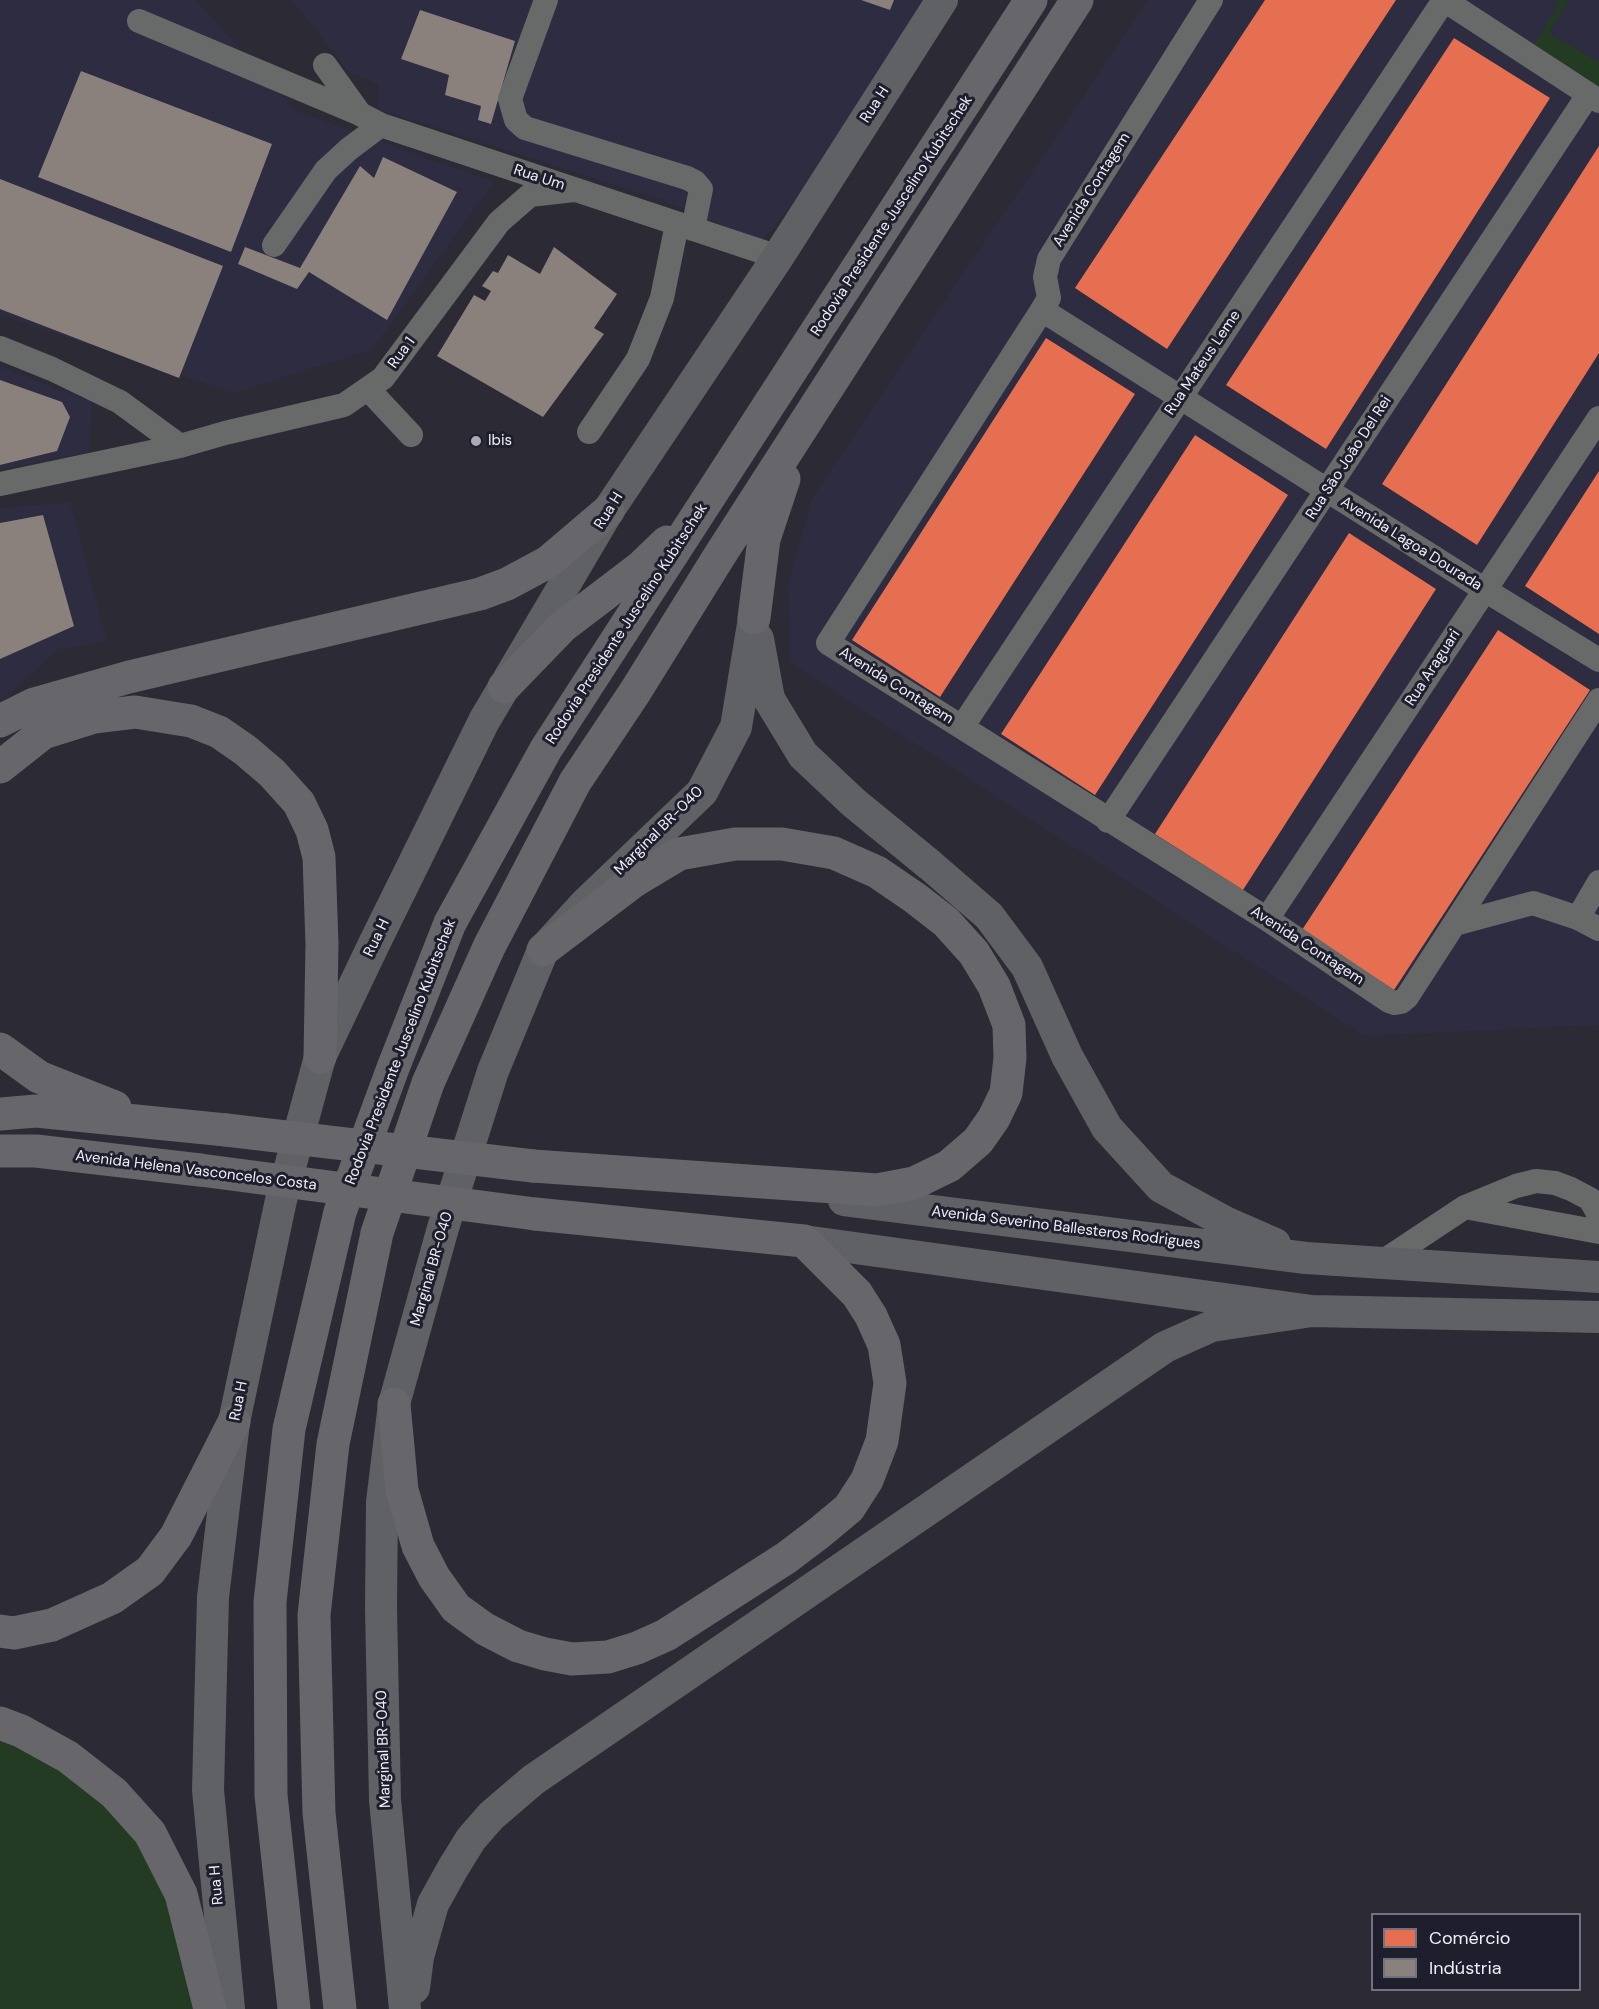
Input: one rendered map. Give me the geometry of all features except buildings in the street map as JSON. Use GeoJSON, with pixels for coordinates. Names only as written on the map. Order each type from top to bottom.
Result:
{"type":"FeatureCollection","features":[{"type":"Feature","properties":{"kind":"highway","name":"Rodovia Presidente Juscelino Kubitschek"},"geometry":{"type":"LineString","coordinates":[[294,2009],[272,1795],[270,1602],[289,1430],[340,1212],[450,923],[546,749],[1031,0]]}},
{"type":"Feature","properties":{"kind":"highway"},"geometry":{"type":"LineString","coordinates":[[340,2009],[319,1813],[314,1615],[333,1444],[377,1233],[428,1083],[489,947],[569,793],[1077,0]]}},
{"type":"Feature","properties":{"kind":"highway"},"geometry":{"type":"LineString","coordinates":[[754,618],[764,539],[799,435]]}},
{"type":"Feature","properties":{"kind":"highway"},"geometry":{"type":"LineString","coordinates":[[504,687],[562,627],[642,566],[704,505]]}},
{"type":"Feature","properties":{"kind":"highway"},"geometry":{"type":"LineString","coordinates":[[0,721],[34,704],[129,677],[480,594],[507,584],[548,562],[608,511]]}},
{"type":"Feature","properties":{"kind":"highway"},"geometry":{"type":"LineString","coordinates":[[0,767],[43,733],[94,717],[135,712],[191,721],[219,732],[272,773],[299,803],[312,830],[319,857],[322,944],[320,1057]]}},
{"type":"Feature","properties":{"kind":"highway"},"geometry":{"type":"LineString","coordinates":[[543,951],[634,881],[679,854],[735,844],[782,844],[834,853],[877,872],[946,922],[974,953],[994,986],[1009,1025],[1010,1058],[1006,1093],[994,1118],[978,1141],[950,1166],[914,1183],[877,1190],[644,1175]]}},
{"type":"Feature","properties":{"kind":"highway"},"geometry":{"type":"LineString","coordinates":[[0,1049],[39,1077],[151,1121]]}},
{"type":"Feature","properties":{"kind":"highway"},"geometry":{"type":"LineString","coordinates":[[0,1114],[36,1111],[151,1121]]}},
{"type":"Feature","properties":{"kind":"highway","name":"Avenida Severino Ballesteros Rodrigues"},"geometry":{"type":"LineString","coordinates":[[151,1121],[533,1166],[644,1175]]}},
{"type":"Feature","properties":{"kind":"highway","name":"Avenida Helena Vasconcelos Costa"},"geometry":{"type":"LineString","coordinates":[[0,1151],[36,1151],[535,1214],[804,1241]]}},
{"type":"Feature","properties":{"kind":"highway"},"geometry":{"type":"LineString","coordinates":[[0,1163],[36,1151]]}},
{"type":"Feature","properties":{"kind":"highway"},"geometry":{"type":"LineString","coordinates":[[394,1404],[402,1490],[418,1546],[434,1577],[456,1608],[485,1629],[518,1646],[545,1654],[572,1659],[608,1657],[637,1648],[666,1635],[786,1558],[849,1508],[867,1480],[882,1441],[890,1383],[884,1345],[872,1316],[857,1294],[804,1241]]}},
{"type":"Feature","properties":{"kind":"highway"},"geometry":{"type":"LineString","coordinates":[[0,1630],[14,1633],[52,1625],[112,1598],[150,1571],[176,1536],[234,1422]]}},
{"type":"Feature","properties":{"kind":"highway"},"geometry":{"type":"LineString","coordinates":[[0,1723],[21,1731],[68,1757],[114,1793],[150,1833],[182,1894],[210,2009]]}},
{"type":"Feature","properties":{"kind":"main road","name":"Rua H"},"geometry":{"type":"LineString","coordinates":[[229,2009],[208,1790],[213,1597],[234,1422],[281,1200],[320,1057],[479,732],[504,687],[608,511],[778,257],[942,0]]}},
{"type":"Feature","properties":{"kind":"main road","name":"Marginal BR-040"},"geometry":{"type":"LineString","coordinates":[[405,2009],[385,1800],[381,1608],[382,1502],[394,1404],[443,1228],[493,1071],[543,951],[585,904],[702,792],[736,727],[754,618]]}},
{"type":"Feature","properties":{"kind":"main road"},"geometry":{"type":"LineString","coordinates":[[754,618],[770,699],[802,755],[854,803],[989,916],[1027,967],[1067,1056],[1107,1128],[1161,1187],[1227,1223],[1306,1258]]}},
{"type":"Feature","properties":{"kind":"main road","name":"Avenida Severino Ballesteros Rodrigues"},"geometry":{"type":"LineString","coordinates":[[644,1175],[1306,1258],[1599,1277]]}},
{"type":"Feature","properties":{"kind":"main road"},"geometry":{"type":"LineString","coordinates":[[804,1241],[1312,1311],[1599,1317]]}},
{"type":"Feature","properties":{"kind":"main road"},"geometry":{"type":"LineString","coordinates":[[412,2009],[418,1957],[433,1905],[471,1839],[491,1816],[533,1780],[1165,1347],[1212,1326],[1312,1311]]}},
{"type":"Feature","properties":{"kind":"lane"},"geometry":{"type":"LineString","coordinates":[[546,0],[510,99],[516,120],[525,128],[687,178],[701,189],[638,359],[589,432]]}},
{"type":"Feature","properties":{"kind":"lane","name":"Avenida Contagem"},"geometry":{"type":"LineString","coordinates":[[1211,0],[1048,259],[1045,277],[1049,298],[1042,310],[828,643],[1267,919],[1395,1003],[1407,997],[1599,700]]}},
{"type":"Feature","properties":{"kind":"lane"},"geometry":{"type":"LineString","coordinates":[[1444,0],[1594,98]]}},
{"type":"Feature","properties":{"kind":"lane","name":"Rua Mateus Leme"},"geometry":{"type":"LineString","coordinates":[[962,727],[1444,0]]}},
{"type":"Feature","properties":{"kind":"lane","name":"Rua Um"},"geometry":{"type":"LineString","coordinates":[[139,21],[370,120],[778,257]]}},
{"type":"Feature","properties":{"kind":"lane"},"geometry":{"type":"LineString","coordinates":[[274,245],[326,170],[349,149],[370,120],[325,65]]}},
{"type":"Feature","properties":{"kind":"lane","name":"Rua São João Del Rei"},"geometry":{"type":"LineString","coordinates":[[1108,821],[1594,98]]}},
{"type":"Feature","properties":{"kind":"lane","name":"Rua 1"},"geometry":{"type":"LineString","coordinates":[[0,484],[180,446],[344,405],[383,378],[499,222],[530,195],[574,190]]}},
{"type":"Feature","properties":{"kind":"lane","name":"Avenida Lagoa Dourada"},"geometry":{"type":"LineString","coordinates":[[1042,310],[1599,660]]}},
{"type":"Feature","properties":{"kind":"lane"},"geometry":{"type":"LineString","coordinates":[[0,348],[52,369],[120,402],[180,446]]}},
{"type":"Feature","properties":{"kind":"lane"},"geometry":{"type":"LineString","coordinates":[[368,389],[411,435]]}},
{"type":"Feature","properties":{"kind":"lane","name":"Rua Araguari"},"geometry":{"type":"LineString","coordinates":[[1267,919],[1599,418]]}},
{"type":"Feature","properties":{"kind":"lane"},"geometry":{"type":"LineString","coordinates":[[1455,924],[1533,903],[1589,923],[1599,882]]}},
{"type":"Feature","properties":{"kind":"lane"},"geometry":{"type":"LineString","coordinates":[[1379,1264],[1465,1207],[1516,1186],[1536,1181],[1555,1183],[1590,1199],[1598,1214],[1599,1232],[1465,1207]]}},
{"type":"Feature","properties":{"kind":"shaded area"},"geometry":{"type":"Polygon","coordinates":[[[0,0],[196,0],[296,111],[494,182],[372,350],[233,393],[0,315],[0,0]]]}},
{"type":"Feature","properties":{"kind":"shaded area"},"geometry":{"type":"Polygon","coordinates":[[[289,0],[926,0],[805,188],[762,241],[664,201],[378,109],[378,84],[349,73],[300,10],[289,0]]]}},
{"type":"Feature","properties":{"kind":"shaded area"},"geometry":{"type":"Polygon","coordinates":[[[1148,0],[1599,0],[1599,1025],[1364,1036],[791,663],[788,585],[813,496],[1148,0]]]}},
{"type":"Feature","properties":{"kind":"shaded area"},"geometry":{"type":"Polygon","coordinates":[[[0,367],[92,402],[89,452],[0,470],[0,367]]]}},
{"type":"Feature","properties":{"kind":"shaded area"},"geometry":{"type":"Polygon","coordinates":[[[70,502],[107,641],[57,650],[0,704],[0,508],[70,502]]]}},
{"type":"Feature","properties":{"kind":"green space"},"geometry":{"type":"Polygon","coordinates":[[[1554,0],[1568,0],[1549,33],[1599,62],[1599,86],[1534,45],[1559,4],[1554,0]]]}},
{"type":"Feature","properties":{"kind":"green space"},"geometry":{"type":"Polygon","coordinates":[[[0,1737],[40,1755],[112,1809],[145,1850],[175,1907],[197,2009],[0,2009],[0,1737]]]}},
{"type":"Feature","properties":{"kind":"place","name":"Ibis"},"geometry":{"type":"Point","coordinates":[476,441]}}]}
